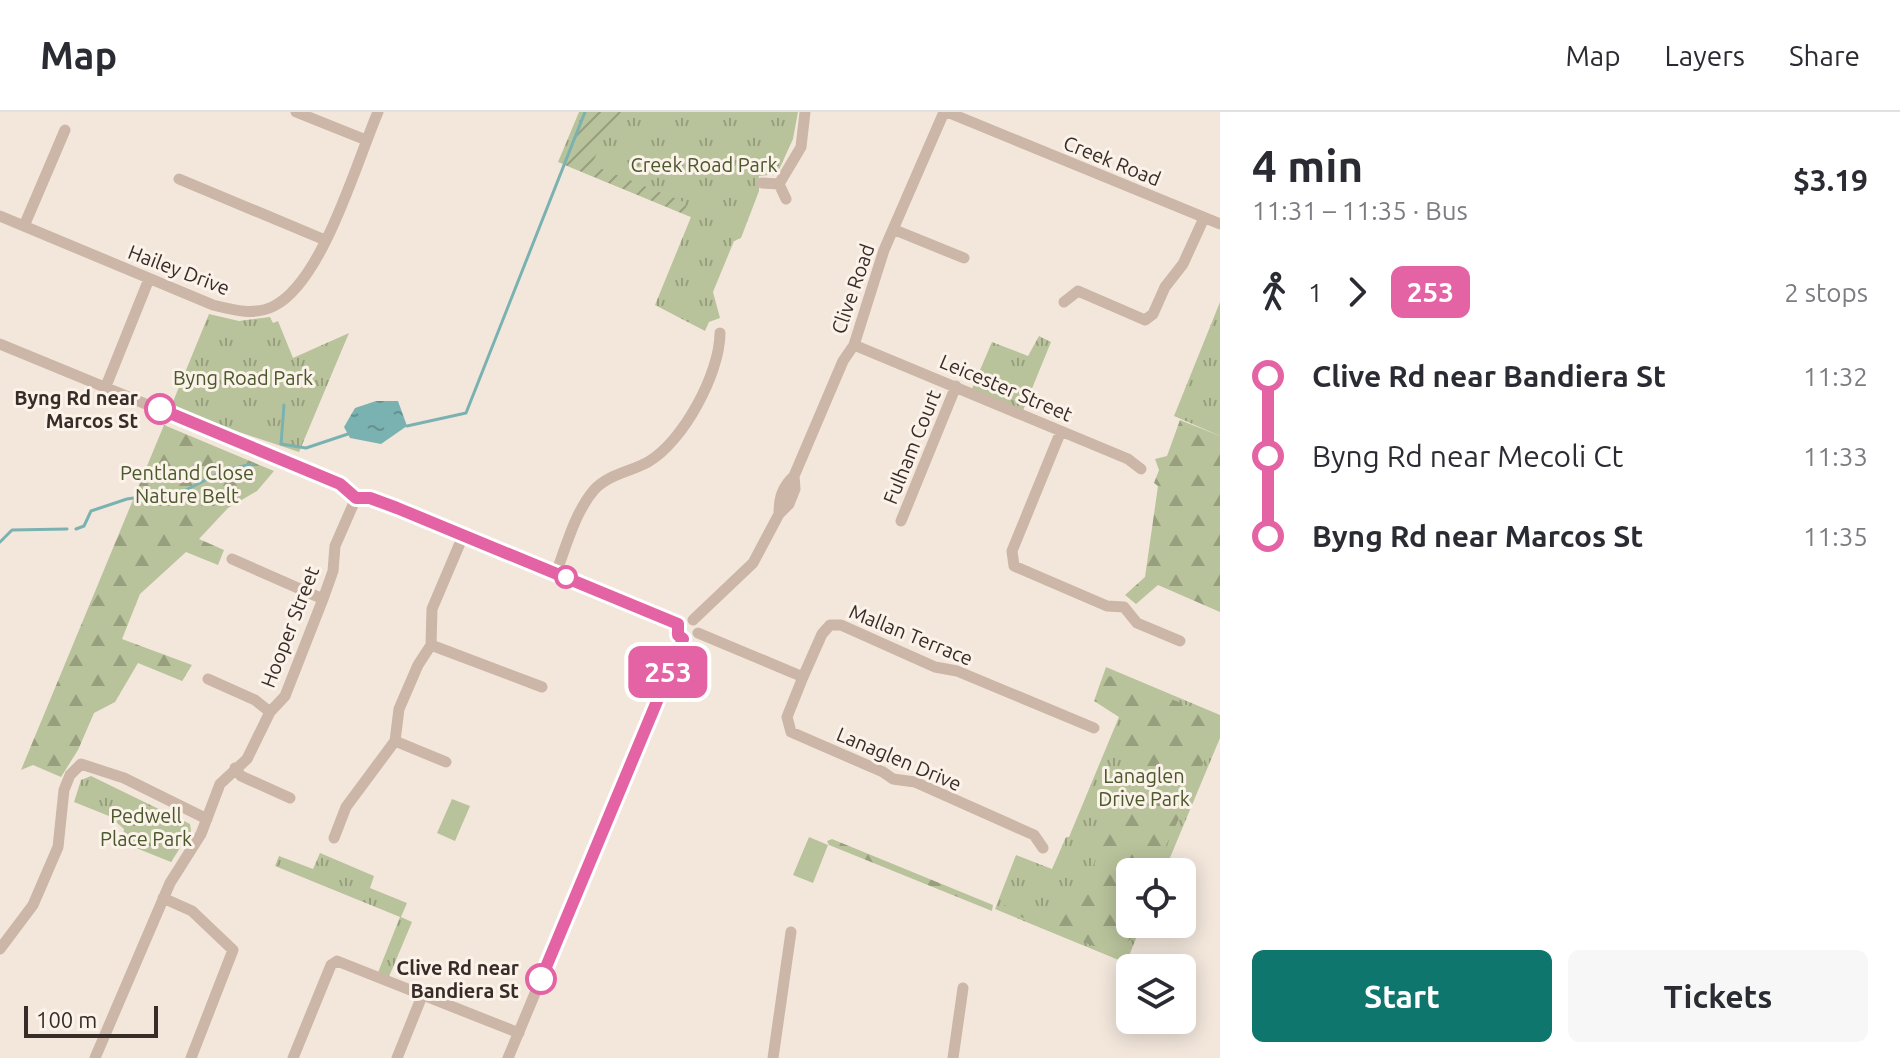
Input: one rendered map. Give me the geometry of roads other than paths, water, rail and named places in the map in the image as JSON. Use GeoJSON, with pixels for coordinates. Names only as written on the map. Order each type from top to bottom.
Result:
{"type":"FeatureCollection","features":[{"type":"Feature","properties":{"kind":"street"},"geometry":{"type":"LineString","coordinates":[[296,112],[366,140]]}},
{"type":"Feature","properties":{"kind":"street","name":"Hailey Drive"},"geometry":{"type":"LineString","coordinates":[[0,216],[229,309],[245,312],[272,307],[305,281],[378,112]]}},
{"type":"Feature","properties":{"kind":"street"},"geometry":{"type":"LineString","coordinates":[[779,184],[801,147],[805,112]]}},
{"type":"Feature","properties":{"kind":"street","name":"Creek Road"},"geometry":{"type":"LineString","coordinates":[[946,112],[1220,224]]}},
{"type":"Feature","properties":{"kind":"street","name":"Clive Road"},"geometry":{"type":"LineString","coordinates":[[693,620],[753,563],[779,514],[789,504],[795,489],[794,476],[843,361],[854,345],[898,215],[946,112]]}},
{"type":"Feature","properties":{"kind":"street"},"geometry":{"type":"LineString","coordinates":[[24,226],[65,130]]}},
{"type":"Feature","properties":{"kind":"street"},"geometry":{"type":"LineString","coordinates":[[179,179],[325,240]]}},
{"type":"Feature","properties":{"kind":"street"},"geometry":{"type":"LineString","coordinates":[[762,183],[779,184]]}},
{"type":"Feature","properties":{"kind":"street"},"geometry":{"type":"LineString","coordinates":[[779,184],[786,199]]}},
{"type":"Feature","properties":{"kind":"street"},"geometry":{"type":"LineString","coordinates":[[1064,302],[1072,292],[1078,291],[1145,320],[1153,314],[1168,282],[1183,264],[1204,218]]}},
{"type":"Feature","properties":{"kind":"street"},"geometry":{"type":"LineString","coordinates":[[895,230],[964,258]]}},
{"type":"Feature","properties":{"kind":"street"},"geometry":{"type":"LineString","coordinates":[[106,386],[149,279]]}},
{"type":"Feature","properties":{"kind":"street"},"geometry":{"type":"LineString","coordinates":[[556,573],[593,492],[615,475],[648,462],[679,435],[720,347],[720,333]]}},
{"type":"Feature","properties":{"kind":"street"},"geometry":{"type":"LineString","coordinates":[[0,344],[340,484],[356,498],[370,498],[678,624]]}},
{"type":"Feature","properties":{"kind":"street","name":"Leicester Street"},"geometry":{"type":"LineString","coordinates":[[854,345],[1128,459],[1141,469]]}},
{"type":"Feature","properties":{"kind":"street","name":"Fulham Court"},"geometry":{"type":"LineString","coordinates":[[901,521],[956,386]]}},
{"type":"Feature","properties":{"kind":"street"},"geometry":{"type":"LineString","coordinates":[[1061,431],[1012,551],[1014,566],[1107,606],[1124,607],[1137,623],[1180,641]]}},
{"type":"Feature","properties":{"kind":"street","name":"Hooper Street"},"geometry":{"type":"LineString","coordinates":[[95,1058],[163,898],[201,834],[220,784],[254,748],[270,712],[285,696],[333,571],[335,546],[356,498]]}},
{"type":"Feature","properties":{"kind":"street"},"geometry":{"type":"LineString","coordinates":[[334,838],[346,807],[395,741],[399,709],[418,665],[431,645],[432,609],[463,536]]}},
{"type":"Feature","properties":{"kind":"street"},"geometry":{"type":"LineString","coordinates":[[232,559],[323,599]]}},
{"type":"Feature","properties":{"kind":"street"},"geometry":{"type":"LineString","coordinates":[[698,633],[693,639],[683,639],[678,635],[678,624],[682,619],[693,620],[698,633],[803,677]]}},
{"type":"Feature","properties":{"kind":"street","name":"Mallan Terrace"},"geometry":{"type":"LineString","coordinates":[[803,677],[822,634],[835,624],[1094,728]]}},
{"type":"Feature","properties":{"kind":"street"},"geometry":{"type":"LineString","coordinates":[[508,1058],[683,639]]}},
{"type":"Feature","properties":{"kind":"street"},"geometry":{"type":"LineString","coordinates":[[431,645],[542,687]]}},
{"type":"Feature","properties":{"kind":"street","name":"Lanaglen Drive"},"geometry":{"type":"LineString","coordinates":[[803,677],[787,717],[791,732],[893,779],[915,782],[1034,835],[1043,848]]}},
{"type":"Feature","properties":{"kind":"street"},"geometry":{"type":"LineString","coordinates":[[208,679],[244,694],[270,712]]}},
{"type":"Feature","properties":{"kind":"street"},"geometry":{"type":"LineString","coordinates":[[395,741],[446,762]]}},
{"type":"Feature","properties":{"kind":"street"},"geometry":{"type":"LineString","coordinates":[[0,949],[33,905],[58,847],[64,790],[70,775],[81,764],[124,778],[207,819]]}},
{"type":"Feature","properties":{"kind":"street"},"geometry":{"type":"LineString","coordinates":[[235,768],[241,776],[290,798]]}},
{"type":"Feature","properties":{"kind":"street"},"geometry":{"type":"LineString","coordinates":[[163,898],[192,911],[233,950],[191,1058]]}},
{"type":"Feature","properties":{"kind":"street"},"geometry":{"type":"LineString","coordinates":[[773,1058],[791,932]]}},
{"type":"Feature","properties":{"kind":"street"},"geometry":{"type":"LineString","coordinates":[[293,1058],[331,965],[344,961],[422,996],[519,1033]]}},
{"type":"Feature","properties":{"kind":"street"},"geometry":{"type":"LineString","coordinates":[[953,1058],[963,988]]}},
{"type":"Feature","properties":{"kind":"street"},"geometry":{"type":"LineString","coordinates":[[397,1058],[422,996]]}},
{"type":"Feature","properties":{"kind":"water"},"geometry":{"type":"Polygon","coordinates":[[[376,401],[398,401],[407,426],[381,444],[350,438],[344,427],[355,408],[376,401]]]}},
{"type":"Feature","properties":{"kind":"waterway"},"geometry":{"type":"LineString","coordinates":[[407,426],[466,413],[585,112]]}},
{"type":"Feature","properties":{"kind":"waterway"},"geometry":{"type":"LineString","coordinates":[[284,405],[281,444],[306,448],[348,434]]}},
{"type":"Feature","properties":{"kind":"waterway"},"geometry":{"type":"LineString","coordinates":[[76,529],[84,526],[91,511],[127,499],[186,490],[225,470],[253,464]]}},
{"type":"Feature","properties":{"kind":"waterway"},"geometry":{"type":"LineString","coordinates":[[0,542],[12,530],[67,529]]}},
{"type":"Feature","properties":{"kind":"place","name":"Byng Rd near Marcos St"},"geometry":{"type":"Point","coordinates":[160,409]}},
{"type":"Feature","properties":{"kind":"place","name":"Clive Rd near Bandiera St"},"geometry":{"type":"Point","coordinates":[541,979]}},
{"type":"Feature","properties":{"kind":"park label","name":"Creek Road Park"},"geometry":{"type":"Point","coordinates":[704,165]}},
{"type":"Feature","properties":{"kind":"park label","name":"Byng Road Park"},"geometry":{"type":"Point","coordinates":[243,378]}},
{"type":"Feature","properties":{"kind":"park label","name":"Pentland Close Nature Belt"},"geometry":{"type":"Point","coordinates":[187,484]}},
{"type":"Feature","properties":{"kind":"park label","name":"Lanaglen Drive Park"},"geometry":{"type":"Point","coordinates":[1144,788]}},
{"type":"Feature","properties":{"kind":"park label","name":"Pedwell Place Park"},"geometry":{"type":"Point","coordinates":[146,828]}}]}
